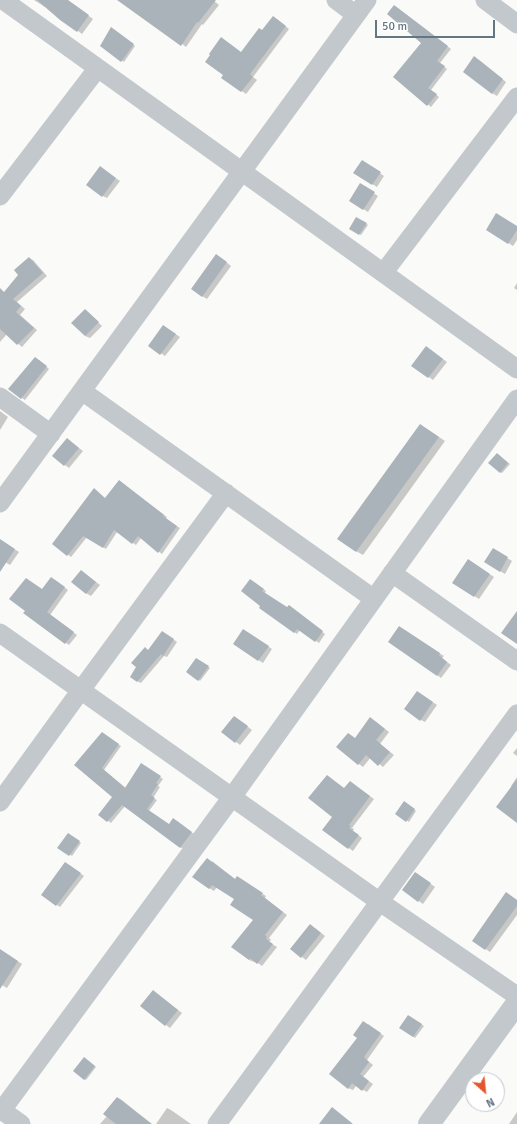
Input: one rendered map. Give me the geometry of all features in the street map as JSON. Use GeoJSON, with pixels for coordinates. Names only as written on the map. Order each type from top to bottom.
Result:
{"type":"FeatureCollection","features":[{"type":"Feature","properties":{"kind":"street"},"geometry":{"type":"LineString","coordinates":[[3,0],[97,69],[384,272],[517,369]]}},
{"type":"Feature","properties":{"kind":"street"},"geometry":{"type":"LineString","coordinates":[[0,503],[362,7],[336,0]]}},
{"type":"Feature","properties":{"kind":"street"},"geometry":{"type":"LineString","coordinates":[[485,0],[517,24]]}},
{"type":"Feature","properties":{"kind":"street"},"geometry":{"type":"LineString","coordinates":[[0,196],[97,69]]}},
{"type":"Feature","properties":{"kind":"street"},"geometry":{"type":"LineString","coordinates":[[384,272],[517,97]]}},
{"type":"Feature","properties":{"kind":"street"},"geometry":{"type":"LineString","coordinates":[[82,391],[374,599]]}},
{"type":"Feature","properties":{"kind":"street"},"geometry":{"type":"LineString","coordinates":[[0,396],[51,434]]}},
{"type":"Feature","properties":{"kind":"street"},"geometry":{"type":"LineString","coordinates":[[21,1124],[1,1109],[232,797],[517,399]]}},
{"type":"Feature","properties":{"kind":"street"},"geometry":{"type":"LineString","coordinates":[[0,802],[226,494]]}},
{"type":"Feature","properties":{"kind":"street"},"geometry":{"type":"LineString","coordinates":[[392,573],[517,661]]}},
{"type":"Feature","properties":{"kind":"street"},"geometry":{"type":"LineString","coordinates":[[0,633],[380,902],[517,996]]}},
{"type":"Feature","properties":{"kind":"street"},"geometry":{"type":"LineString","coordinates":[[217,1124],[517,714]]}},
{"type":"Feature","properties":{"kind":"street"},"geometry":{"type":"LineString","coordinates":[[429,1124],[517,1003]]}},
{"type":"Feature","properties":{"kind":"building"},"geometry":{"type":"Polygon","coordinates":[[[37,0],[68,0],[89,15],[77,32],[60,20],[37,0]]]}},
{"type":"Feature","properties":{"kind":"building"},"geometry":{"type":"Polygon","coordinates":[[[117,0],[216,0],[198,23],[197,22],[181,46],[117,0]]]}},
{"type":"Feature","properties":{"kind":"building"},"geometry":{"type":"Polygon","coordinates":[[[394,5],[448,46],[437,61],[445,66],[428,88],[437,94],[427,106],[393,77],[421,43],[387,14],[394,5]]]}},
{"type":"Feature","properties":{"kind":"building"},"geometry":{"type":"Polygon","coordinates":[[[273,16],[286,26],[250,74],[253,77],[241,92],[221,78],[223,75],[205,62],[221,37],[241,52],[259,28],[262,30],[273,16]]]}},
{"type":"Feature","properties":{"kind":"building"},"geometry":{"type":"Polygon","coordinates":[[[111,27],[134,44],[121,62],[100,46],[111,27]]]}},
{"type":"Feature","properties":{"kind":"building"},"geometry":{"type":"Polygon","coordinates":[[[474,56],[503,79],[492,94],[463,72],[474,56]]]}},
{"type":"Feature","properties":{"kind":"building"},"geometry":{"type":"Polygon","coordinates":[[[362,160],[381,172],[372,185],[353,173],[362,160]]]}},
{"type":"Feature","properties":{"kind":"building"},"geometry":{"type":"Polygon","coordinates":[[[100,166],[116,178],[102,197],[86,185],[100,166]]]}},
{"type":"Feature","properties":{"kind":"building"},"geometry":{"type":"Polygon","coordinates":[[[360,183],[375,192],[363,210],[349,201],[360,183]]]}},
{"type":"Feature","properties":{"kind":"building"},"geometry":{"type":"Polygon","coordinates":[[[496,213],[517,226],[517,230],[508,244],[486,230],[496,213]]]}},
{"type":"Feature","properties":{"kind":"building"},"geometry":{"type":"Polygon","coordinates":[[[356,217],[367,223],[359,235],[349,229],[356,217]]]}},
{"type":"Feature","properties":{"kind":"building"},"geometry":{"type":"Polygon","coordinates":[[[216,254],[227,262],[202,297],[191,289],[216,254]]]}},
{"type":"Feature","properties":{"kind":"building"},"geometry":{"type":"Polygon","coordinates":[[[29,257],[43,273],[13,299],[21,306],[16,312],[34,328],[17,345],[0,329],[0,288],[4,292],[18,275],[14,270],[29,257]]]}},
{"type":"Feature","properties":{"kind":"building"},"geometry":{"type":"Polygon","coordinates":[[[85,309],[99,322],[85,336],[71,323],[85,309]]]}},
{"type":"Feature","properties":{"kind":"building"},"geometry":{"type":"Polygon","coordinates":[[[163,325],[176,334],[160,355],[148,346],[163,325]]]}},
{"type":"Feature","properties":{"kind":"building"},"geometry":{"type":"Polygon","coordinates":[[[426,346],[443,359],[428,378],[411,366],[426,346]]]}},
{"type":"Feature","properties":{"kind":"building"},"geometry":{"type":"Polygon","coordinates":[[[35,357],[47,366],[21,399],[8,389],[35,357]]]}},
{"type":"Feature","properties":{"kind":"building"},"geometry":{"type":"Polygon","coordinates":[[[420,424],[439,437],[356,552],[337,539],[420,424]]]}},
{"type":"Feature","properties":{"kind":"building"},"geometry":{"type":"Polygon","coordinates":[[[67,438],[79,448],[64,466],[52,456],[67,438]]]}},
{"type":"Feature","properties":{"kind":"building"},"geometry":{"type":"Polygon","coordinates":[[[497,453],[508,463],[500,473],[488,463],[497,453]]]}},
{"type":"Feature","properties":{"kind":"building"},"geometry":{"type":"Polygon","coordinates":[[[119,480],[177,526],[158,553],[138,536],[132,544],[114,530],[103,548],[83,536],[67,556],[52,544],[94,488],[105,498],[119,480]]]}},
{"type":"Feature","properties":{"kind":"building"},"geometry":{"type":"Polygon","coordinates":[[[0,539],[15,549],[0,572],[0,539]]]}},
{"type":"Feature","properties":{"kind":"building"},"geometry":{"type":"Polygon","coordinates":[[[493,548],[508,557],[500,572],[484,562],[493,548]]]}},
{"type":"Feature","properties":{"kind":"building"},"geometry":{"type":"Polygon","coordinates":[[[468,559],[490,574],[474,597],[452,583],[468,559]]]}},
{"type":"Feature","properties":{"kind":"building"},"geometry":{"type":"Polygon","coordinates":[[[81,570],[96,582],[86,594],[71,582],[81,570]]]}},
{"type":"Feature","properties":{"kind":"building"},"geometry":{"type":"Polygon","coordinates":[[[51,577],[65,587],[47,612],[74,632],[65,644],[23,613],[25,611],[9,599],[26,578],[42,589],[51,577]]]}},
{"type":"Feature","properties":{"kind":"building"},"geometry":{"type":"Polygon","coordinates":[[[250,579],[264,589],[262,591],[287,607],[289,605],[323,631],[315,642],[297,629],[294,633],[259,608],[260,606],[241,591],[250,579]]]}},
{"type":"Feature","properties":{"kind":"building"},"geometry":{"type":"Polygon","coordinates":[[[517,611],[517,644],[501,633],[517,611]]]}},
{"type":"Feature","properties":{"kind":"building"},"geometry":{"type":"Polygon","coordinates":[[[399,626],[440,653],[439,655],[447,662],[437,676],[388,642],[399,626]]]}},
{"type":"Feature","properties":{"kind":"building"},"geometry":{"type":"Polygon","coordinates":[[[243,629],[269,646],[258,661],[233,644],[243,629]]]}},
{"type":"Feature","properties":{"kind":"building"},"geometry":{"type":"Polygon","coordinates":[[[162,631],[174,639],[163,656],[161,654],[137,682],[130,677],[136,667],[131,663],[145,647],[148,650],[162,631]]]}},
{"type":"Feature","properties":{"kind":"building"},"geometry":{"type":"Polygon","coordinates":[[[196,658],[209,666],[198,681],[186,672],[196,658]]]}},
{"type":"Feature","properties":{"kind":"building"},"geometry":{"type":"Polygon","coordinates":[[[417,691],[433,702],[420,721],[404,709],[417,691]]]}},
{"type":"Feature","properties":{"kind":"building"},"geometry":{"type":"Polygon","coordinates":[[[234,716],[248,726],[235,743],[221,732],[234,716]]]}},
{"type":"Feature","properties":{"kind":"building"},"geometry":{"type":"Polygon","coordinates":[[[370,717],[385,729],[376,740],[390,752],[378,766],[366,755],[358,765],[336,747],[348,733],[355,738],[370,717]]]}},
{"type":"Feature","properties":{"kind":"building"},"geometry":{"type":"Polygon","coordinates":[[[102,732],[119,744],[102,768],[125,788],[141,763],[161,776],[151,795],[155,798],[147,809],[169,824],[173,818],[192,832],[180,848],[122,805],[107,822],[98,815],[112,797],[74,765],[102,732]]]}},
{"type":"Feature","properties":{"kind":"building"},"geometry":{"type":"Polygon","coordinates":[[[327,775],[344,788],[350,781],[370,796],[349,825],[351,826],[349,828],[359,835],[348,849],[322,830],[332,817],[308,798],[327,775]]]}},
{"type":"Feature","properties":{"kind":"building"},"geometry":{"type":"Polygon","coordinates":[[[517,779],[517,823],[496,807],[517,779]]]}},
{"type":"Feature","properties":{"kind":"building"},"geometry":{"type":"Polygon","coordinates":[[[404,801],[415,809],[406,822],[395,814],[404,801]]]}},
{"type":"Feature","properties":{"kind":"building"},"geometry":{"type":"Polygon","coordinates":[[[68,833],[80,841],[69,856],[57,848],[68,833]]]}},
{"type":"Feature","properties":{"kind":"building"},"geometry":{"type":"Polygon","coordinates":[[[207,858],[235,879],[237,876],[263,893],[261,895],[283,912],[265,935],[267,937],[266,939],[273,944],[257,964],[231,947],[253,920],[230,905],[234,899],[212,885],[209,889],[192,877],[207,858]]]}},
{"type":"Feature","properties":{"kind":"building"},"geometry":{"type":"Polygon","coordinates":[[[65,862],[81,873],[56,906],[41,895],[65,862]]]}},
{"type":"Feature","properties":{"kind":"building"},"geometry":{"type":"Polygon","coordinates":[[[415,872],[431,883],[418,902],[402,890],[415,872]]]}},
{"type":"Feature","properties":{"kind":"building"},"geometry":{"type":"Polygon","coordinates":[[[506,892],[517,900],[517,906],[485,950],[472,941],[506,892]]]}},
{"type":"Feature","properties":{"kind":"building"},"geometry":{"type":"Polygon","coordinates":[[[310,924],[321,933],[301,958],[290,949],[310,924]]]}},
{"type":"Feature","properties":{"kind":"building"},"geometry":{"type":"Polygon","coordinates":[[[0,949],[18,961],[0,989],[0,949]]]}},
{"type":"Feature","properties":{"kind":"building"},"geometry":{"type":"Polygon","coordinates":[[[153,990],[178,1010],[165,1026],[140,1006],[153,990]]]}},
{"type":"Feature","properties":{"kind":"building"},"geometry":{"type":"Polygon","coordinates":[[[408,1015],[422,1024],[413,1037],[399,1028],[408,1015]]]}},
{"type":"Feature","properties":{"kind":"building"},"geometry":{"type":"Polygon","coordinates":[[[363,1021],[381,1033],[364,1057],[369,1062],[360,1074],[369,1081],[362,1091],[352,1083],[348,1089],[329,1074],[357,1038],[353,1035],[363,1021]]]}},
{"type":"Feature","properties":{"kind":"building"},"geometry":{"type":"Polygon","coordinates":[[[84,1057],[95,1066],[84,1080],[73,1071],[84,1057]]]}},
{"type":"Feature","properties":{"kind":"building"},"geometry":{"type":"Polygon","coordinates":[[[117,1097],[152,1124],[116,1124],[103,1114],[117,1097]]]}},
{"type":"Feature","properties":{"kind":"building"},"geometry":{"type":"Polygon","coordinates":[[[332,1107],[353,1124],[319,1124],[332,1107]]]}}]}
